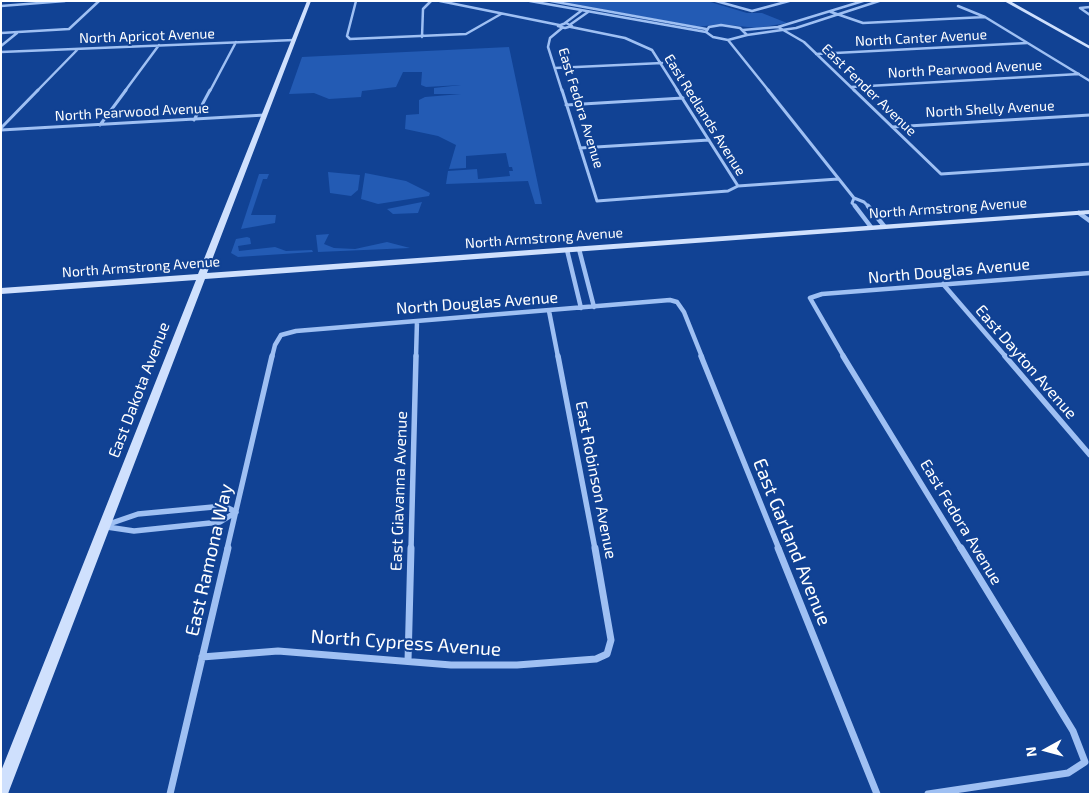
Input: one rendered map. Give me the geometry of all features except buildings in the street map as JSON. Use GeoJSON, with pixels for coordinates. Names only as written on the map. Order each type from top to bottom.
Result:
{"type":"FeatureCollection","features":[{"type":"Feature","properties":{"kind":"street"},"geometry":{"type":"LineString","coordinates":[[1,6],[65,1]]}},
{"type":"Feature","properties":{"kind":"street"},"geometry":{"type":"LineString","coordinates":[[1,33],[69,29],[99,1]]}},
{"type":"Feature","properties":{"kind":"street","name":"East Dakota Avenue"},"geometry":{"type":"LineString","coordinates":[[1,791],[309,1]]}},
{"type":"Feature","properties":{"kind":"street"},"geometry":{"type":"LineString","coordinates":[[356,1],[347,36],[350,39],[466,34],[501,14]]}},
{"type":"Feature","properties":{"kind":"street"},"geometry":{"type":"LineString","coordinates":[[422,36],[423,9],[431,1]]}},
{"type":"Feature","properties":{"kind":"street"},"geometry":{"type":"LineString","coordinates":[[440,1],[560,26],[571,26]]}},
{"type":"Feature","properties":{"kind":"street"},"geometry":{"type":"LineString","coordinates":[[530,1],[581,11],[706,30],[721,25],[744,30],[778,26],[831,12],[863,1]]}},
{"type":"Feature","properties":{"kind":"street"},"geometry":{"type":"LineString","coordinates":[[548,5],[552,1],[559,2],[706,30],[712,37],[728,40],[742,38],[746,35],[785,30],[839,15],[879,1]]}},
{"type":"Feature","properties":{"kind":"street"},"geometry":{"type":"LineString","coordinates":[[716,1],[752,11],[789,1]]}},
{"type":"Feature","properties":{"kind":"street"},"geometry":{"type":"LineString","coordinates":[[1006,1],[1063,33],[1090,44]]}},
{"type":"Feature","properties":{"kind":"street"},"geometry":{"type":"LineString","coordinates":[[1017,1],[1090,44]]}},
{"type":"Feature","properties":{"kind":"street"},"geometry":{"type":"LineString","coordinates":[[554,6],[559,2]]}},
{"type":"Feature","properties":{"kind":"street"},"geometry":{"type":"LineString","coordinates":[[958,6],[985,17],[1090,80]]}},
{"type":"Feature","properties":{"kind":"street"},"geometry":{"type":"LineString","coordinates":[[1090,7],[1080,8],[1090,14]]}},
{"type":"Feature","properties":{"kind":"street","name":"East Fedora Avenue"},"geometry":{"type":"LineString","coordinates":[[565,23],[581,11]]}},
{"type":"Feature","properties":{"kind":"street","name":"East Fedora Avenue"},"geometry":{"type":"LineString","coordinates":[[571,26],[588,12]]}},
{"type":"Feature","properties":{"kind":"street"},"geometry":{"type":"LineString","coordinates":[[831,12],[863,23],[985,17]]}},
{"type":"Feature","properties":{"kind":"street"},"geometry":{"type":"LineString","coordinates":[[560,26],[565,23]]}},
{"type":"Feature","properties":{"kind":"street","name":"East Redlands Avenue"},"geometry":{"type":"LineString","coordinates":[[565,23],[636,42],[652,50],[662,63],[738,186]]}},
{"type":"Feature","properties":{"kind":"street","name":"East Fedora Avenue"},"geometry":{"type":"LineString","coordinates":[[560,26],[548,42],[597,201],[728,190],[738,186]]}},
{"type":"Feature","properties":{"kind":"street","name":"East Fender Avenue"},"geometry":{"type":"LineString","coordinates":[[778,26],[804,42],[941,174],[1089,165]]}},
{"type":"Feature","properties":{"kind":"street"},"geometry":{"type":"LineString","coordinates":[[744,30],[746,35]]}},
{"type":"Feature","properties":{"kind":"street"},"geometry":{"type":"LineString","coordinates":[[1,46],[17,33]]}},
{"type":"Feature","properties":{"kind":"street","name":"North Apricot Avenue"},"geometry":{"type":"LineString","coordinates":[[1,52],[294,40]]}},
{"type":"Feature","properties":{"kind":"street"},"geometry":{"type":"LineString","coordinates":[[728,40],[838,179],[854,198],[864,202],[884,226]]}},
{"type":"Feature","properties":{"kind":"street"},"geometry":{"type":"LineString","coordinates":[[194,120],[236,42]]}},
{"type":"Feature","properties":{"kind":"street","name":"North Canter Avenue"},"geometry":{"type":"LineString","coordinates":[[816,54],[1027,43]]}},
{"type":"Feature","properties":{"kind":"street"},"geometry":{"type":"LineString","coordinates":[[100,125],[159,45]]}},
{"type":"Feature","properties":{"kind":"street"},"geometry":{"type":"LineString","coordinates":[[1,129],[78,49]]}},
{"type":"Feature","properties":{"kind":"street"},"geometry":{"type":"LineString","coordinates":[[555,68],[662,63]]}},
{"type":"Feature","properties":{"kind":"street","name":"North Pearwood Avenue"},"geometry":{"type":"LineString","coordinates":[[851,87],[1080,74]]}},
{"type":"Feature","properties":{"kind":"street"},"geometry":{"type":"LineString","coordinates":[[566,104],[683,98]]}},
{"type":"Feature","properties":{"kind":"street","name":"North Pearwood Avenue"},"geometry":{"type":"LineString","coordinates":[[1,129],[265,115]]}},
{"type":"Feature","properties":{"kind":"street","name":"North Shelly Avenue"},"geometry":{"type":"LineString","coordinates":[[892,127],[1090,115]]}},
{"type":"Feature","properties":{"kind":"street"},"geometry":{"type":"LineString","coordinates":[[580,148],[709,140]]}},
{"type":"Feature","properties":{"kind":"street"},"geometry":{"type":"LineString","coordinates":[[738,186],[838,179]]}},
{"type":"Feature","properties":{"kind":"street"},"geometry":{"type":"LineString","coordinates":[[854,198],[852,203],[871,227]]}},
{"type":"Feature","properties":{"kind":"street","name":"North Armstrong Avenue"},"geometry":{"type":"LineString","coordinates":[[1,291],[1090,212]]}},
{"type":"Feature","properties":{"kind":"street"},"geometry":{"type":"LineString","coordinates":[[1079,213],[1090,221]]}},
{"type":"Feature","properties":{"kind":"street"},"geometry":{"type":"LineString","coordinates":[[579,249],[594,307]]}},
{"type":"Feature","properties":{"kind":"street"},"geometry":{"type":"LineString","coordinates":[[567,250],[581,308]]}},
{"type":"Feature","properties":{"kind":"street","name":"North Douglas Avenue"},"geometry":{"type":"LineString","coordinates":[[810,298],[822,294],[1088,274]]}},
{"type":"Feature","properties":{"kind":"street","name":"East Dayton Avenue"},"geometry":{"type":"LineString","coordinates":[[943,284],[1090,455]]}},
{"type":"Feature","properties":{"kind":"street","name":"East Fedora Avenue"},"geometry":{"type":"LineString","coordinates":[[810,298],[820,318],[1073,731],[1085,762],[1068,772],[928,794]]}},
{"type":"Feature","properties":{"kind":"street","name":"North Douglas Avenue"},"geometry":{"type":"LineString","coordinates":[[281,335],[296,331],[662,301],[677,302]]}},
{"type":"Feature","properties":{"kind":"street","name":"East Garland Avenue"},"geometry":{"type":"LineString","coordinates":[[677,302],[684,312],[877,794]]}},
{"type":"Feature","properties":{"kind":"street","name":"East Robinson Avenue"},"geometry":{"type":"LineString","coordinates":[[549,310],[610,625],[611,640],[608,654]]}},
{"type":"Feature","properties":{"kind":"street","name":"East Giavanna Avenue"},"geometry":{"type":"LineString","coordinates":[[408,661],[417,321]]}},
{"type":"Feature","properties":{"kind":"street","name":"East Ramona Way"},"geometry":{"type":"LineString","coordinates":[[170,794],[275,344],[281,335]]}},
{"type":"Feature","properties":{"kind":"street"},"geometry":{"type":"LineString","coordinates":[[104,526],[138,514],[224,506],[236,512]]}},
{"type":"Feature","properties":{"kind":"street"},"geometry":{"type":"LineString","coordinates":[[104,526],[134,531],[220,522],[236,512]]}},
{"type":"Feature","properties":{"kind":"street","name":"North Cypress Avenue"},"geometry":{"type":"LineString","coordinates":[[202,657],[278,651],[451,665],[517,665],[596,659],[608,654]]}},
{"type":"Feature","properties":{"kind":"shaded area"},"geometry":{"type":"Polygon","coordinates":[[[707,1],[747,13],[762,13],[787,23],[757,28],[720,24],[698,27],[564,2],[707,1]]]}},
{"type":"Feature","properties":{"kind":"shaded area"},"geometry":{"type":"Polygon","coordinates":[[[509,47],[542,204],[535,204],[528,181],[446,184],[448,171],[477,169],[478,179],[510,176],[509,171],[513,171],[512,167],[509,167],[506,153],[466,156],[466,168],[449,169],[456,145],[438,136],[405,129],[406,115],[419,114],[419,100],[425,97],[461,94],[434,94],[434,88],[461,85],[426,87],[421,85],[422,72],[403,72],[396,87],[362,91],[361,97],[329,99],[314,93],[289,94],[302,57],[509,47]]]}},
{"type":"Feature","properties":{"kind":"shaded area"},"geometry":{"type":"Polygon","coordinates":[[[328,172],[360,175],[358,190],[351,196],[330,193],[328,172]]]}},
{"type":"Feature","properties":{"kind":"shaded area"},"geometry":{"type":"Polygon","coordinates":[[[365,173],[406,181],[430,193],[429,196],[378,204],[361,199],[365,173]]]}},
{"type":"Feature","properties":{"kind":"shaded area"},"geometry":{"type":"Polygon","coordinates":[[[259,174],[269,174],[267,179],[263,179],[251,215],[276,215],[275,223],[241,229],[259,174]]]}},
{"type":"Feature","properties":{"kind":"shaded area"},"geometry":{"type":"Polygon","coordinates":[[[422,202],[418,213],[393,214],[387,209],[422,202]]]}},
{"type":"Feature","properties":{"kind":"shaded area"},"geometry":{"type":"Polygon","coordinates":[[[329,234],[324,244],[334,248],[355,249],[387,242],[410,248],[318,252],[316,235],[329,234]]]}},
{"type":"Feature","properties":{"kind":"shaded area"},"geometry":{"type":"Polygon","coordinates":[[[250,238],[251,244],[238,246],[239,251],[275,247],[286,251],[312,250],[313,252],[238,257],[231,253],[236,239],[250,238]]]}}]}
